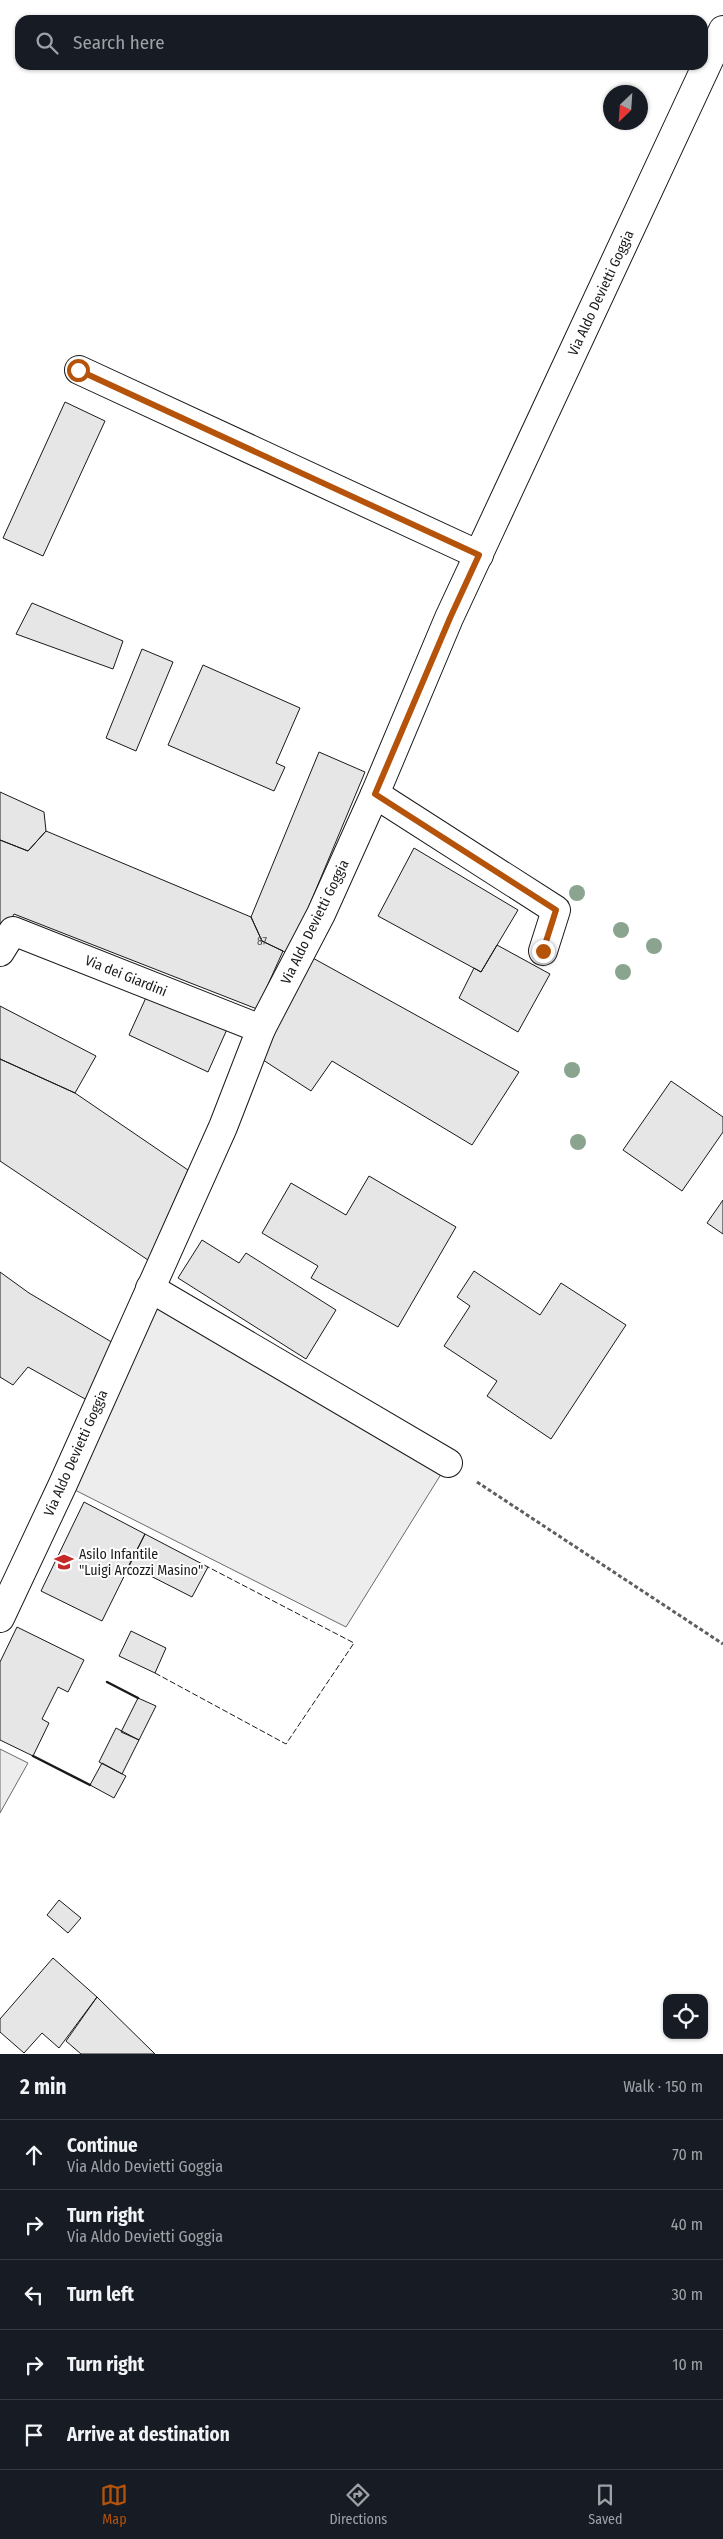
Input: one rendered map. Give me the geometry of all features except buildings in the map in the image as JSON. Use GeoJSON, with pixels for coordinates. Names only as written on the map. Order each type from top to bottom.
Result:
{"type":"FeatureCollection","features":[{"type":"Feature","properties":{"kind":"street","name":"Via Aldo Devietti Goggia"},"geometry":{"type":"LineString","coordinates":[[708,62],[723,30]]}},
{"type":"Feature","properties":{"kind":"street","name":"Via Aldo Devietti Goggia"},"geometry":{"type":"LineString","coordinates":[[0,1618],[64,1484],[223,1127],[262,1029],[321,914],[375,794],[450,618],[704,70]]}},
{"type":"Feature","properties":{"kind":"street"},"geometry":{"type":"LineString","coordinates":[[78,370],[479,555]]}},
{"type":"Feature","properties":{"kind":"street"},"geometry":{"type":"LineString","coordinates":[[375,794],[556,910],[543,951]]}},
{"type":"Feature","properties":{"kind":"street","name":"Via dei Giardini"},"geometry":{"type":"LineString","coordinates":[[0,952],[13,931],[262,1029]]}},
{"type":"Feature","properties":{"kind":"street"},"geometry":{"type":"LineString","coordinates":[[150,1288],[448,1463]]}},
{"type":"Feature","properties":{"kind":"path"},"geometry":{"type":"LineString","coordinates":[[448,1463],[723,1644]]}},
{"type":"Feature","properties":{"kind":"shaded area"},"geometry":{"type":"Polygon","coordinates":[[[150,1288],[448,1463],[346,1627],[63,1484],[150,1288]]]}},
{"type":"Feature","properties":{"kind":"shaded area"},"geometry":{"type":"Polygon","coordinates":[[[0,1749],[28,1763],[0,1813],[0,1749]]]}},
{"type":"Feature","properties":{"kind":"fence"},"geometry":{"type":"LineString","coordinates":[[155,1673],[286,1744],[354,1643],[208,1567]]}},
{"type":"Feature","properties":{"kind":"wall"},"geometry":{"type":"LineString","coordinates":[[107,1682],[138,1698]]}},
{"type":"Feature","properties":{"kind":"wall"},"geometry":{"type":"LineString","coordinates":[[33,1756],[90,1785]]}},
{"type":"Feature","properties":{"kind":"place","name":"Asilo Infantile \"Luigi Arcozzi Masino\""},"geometry":{"type":"Point","coordinates":[64,1562]}},
{"type":"Feature","properties":{"kind":"route"},"geometry":{"type":"LineString","coordinates":[[78,370],[479,555],[375,794],[556,910],[543,951]]}}]}
